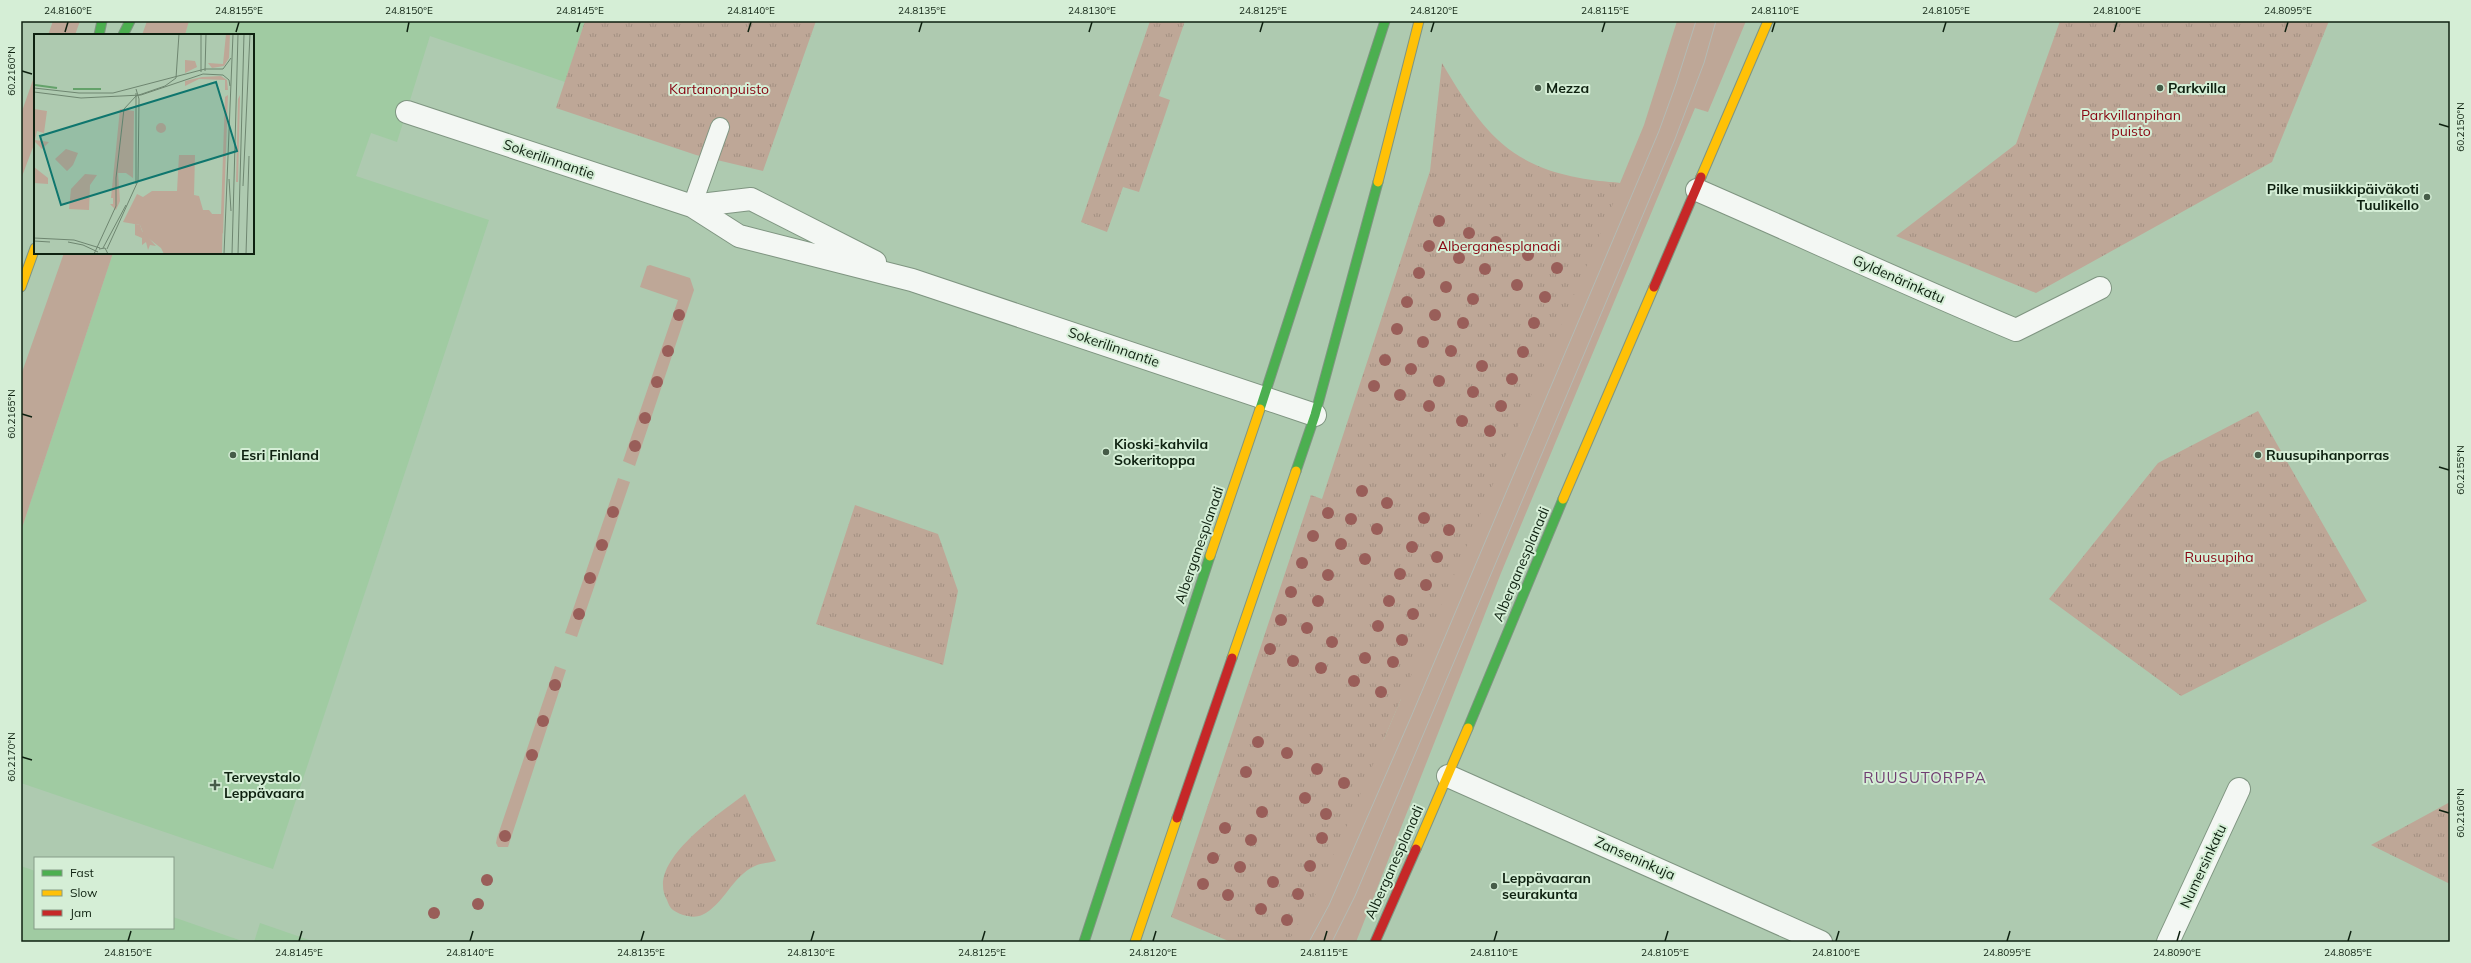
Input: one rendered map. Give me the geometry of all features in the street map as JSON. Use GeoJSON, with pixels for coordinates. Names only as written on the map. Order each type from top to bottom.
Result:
{"type":"FeatureCollection","features":[{"type":"Feature","properties":{"kind":"main road"},"geometry":{"type":"LineString","coordinates":[[99,34],[102,21]]}},
{"type":"Feature","properties":{"kind":"main road"},"geometry":{"type":"LineString","coordinates":[[124,34],[130,21]]}},
{"type":"Feature","properties":{"kind":"main road","name":"Alberganesplanadi"},"geometry":{"type":"LineString","coordinates":[[1084,942],[1385,21]]}},
{"type":"Feature","properties":{"kind":"main road"},"geometry":{"type":"LineString","coordinates":[[1135,942],[1315,415],[1377,187],[1419,21]]}},
{"type":"Feature","properties":{"kind":"main road","name":"Alberganesplanadi"},"geometry":{"type":"LineString","coordinates":[[1374,942],[1448,776],[1554,522],[1768,21]]}},
{"type":"Feature","properties":{"kind":"main road"},"geometry":{"type":"LineString","coordinates":[[21,287],[34,251]]}},
{"type":"Feature","properties":{"kind":"street","name":"Sokerilinnantie"},"geometry":{"type":"LineString","coordinates":[[407,112],[692,206],[739,236],[912,280],[1315,415]]}},
{"type":"Feature","properties":{"kind":"street","name":"Gyldenärinkatu"},"geometry":{"type":"LineString","coordinates":[[1697,190],[1893,276],[1926,293],[2016,330],[2100,288]]}},
{"type":"Feature","properties":{"kind":"street","name":"Sokerilinnantie"},"geometry":{"type":"LineString","coordinates":[[692,206],[751,199],[912,280]]}},
{"type":"Feature","properties":{"kind":"street","name":"Zanseninkuja"},"geometry":{"type":"LineString","coordinates":[[1448,776],[1821,942]]}},
{"type":"Feature","properties":{"kind":"street","name":"Numersinkatu"},"geometry":{"type":"LineString","coordinates":[[2168,942],[2239,789]]}},
{"type":"Feature","properties":{"kind":"lane"},"geometry":{"type":"LineString","coordinates":[[692,206],[720,127]]}},
{"type":"Feature","properties":{"kind":"shaded area"},"geometry":{"type":"Polygon","coordinates":[[[189,21],[585,21],[565,82],[430,36],[397,142],[371,133],[356,176],[489,220],[273,869],[21,783],[21,531],[113,254],[254,254],[254,34],[185,34],[189,21]]]}},
{"type":"Feature","properties":{"kind":"shaded area"},"geometry":{"type":"Polygon","coordinates":[[[21,866],[34,871],[34,929],[174,929],[174,917],[245,942],[21,942],[21,866]]]}},
{"type":"Feature","properties":{"kind":"shaded area"},"geometry":{"type":"Polygon","coordinates":[[[260,923],[315,942],[254,942],[260,923]]]}},
{"type":"Feature","properties":{"kind":"green space"},"geometry":{"type":"Polygon","coordinates":[[[53,21],[80,21],[75,34],[48,34],[53,21]]]}},
{"type":"Feature","properties":{"kind":"green space"},"geometry":{"type":"Polygon","coordinates":[[[147,21],[189,21],[185,34],[142,34],[147,21]]]}},
{"type":"Feature","properties":{"kind":"green space","name":"Kartanonpuisto"},"geometry":{"type":"Polygon","coordinates":[[[585,21],[816,21],[763,171],[696,155],[556,108],[585,21]]]}},
{"type":"Feature","properties":{"kind":"green space"},"geometry":{"type":"Polygon","coordinates":[[[1150,21],[1185,21],[1159,96],[1170,100],[1139,192],[1123,187],[1107,232],[1081,222],[1150,21]]]}},
{"type":"Feature","properties":{"kind":"green space"},"geometry":{"type":"Polygon","coordinates":[[[1677,21],[1746,21],[1708,112],[1695,108],[1501,573],[1356,942],[1233,942],[1384,739],[1401,699],[1366,621],[1551,172],[1583,180],[1620,183],[1644,125],[1677,21]]]}},
{"type":"Feature","properties":{"kind":"green space","name":"Parkvillanpihan puisto"},"geometry":{"type":"Polygon","coordinates":[[[2060,21],[2329,21],[2272,162],[2036,293],[1896,236],[2016,144],[2060,21]]]}},
{"type":"Feature","properties":{"kind":"green space","name":"Alberganesplanadi"},"geometry":{"type":"Polygon","coordinates":[[[1442,63],[1477,116],[1494,136],[1512,152],[1533,164],[1557,173],[1586,179],[1620,183],[1613,204],[1348,823],[1317,892],[1288,942],[1231,942],[1171,917],[1311,495],[1322,499],[1430,171],[1442,63]]]}},
{"type":"Feature","properties":{"kind":"green space"},"geometry":{"type":"Polygon","coordinates":[[[34,77],[34,145],[21,179],[21,114],[34,77]]]}},
{"type":"Feature","properties":{"kind":"green space"},"geometry":{"type":"Polygon","coordinates":[[[64,254],[113,254],[21,531],[21,375],[64,254]]]}},
{"type":"Feature","properties":{"kind":"green space"},"geometry":{"type":"Polygon","coordinates":[[[650,265],[690,278],[694,290],[635,466],[623,461],[678,300],[640,287],[647,266],[650,265]]]}},
{"type":"Feature","properties":{"kind":"green space","name":"Ruusupiha"},"geometry":{"type":"Polygon","coordinates":[[[2258,411],[2367,601],[2181,696],[2049,599],[2158,463],[2258,411]]]}},
{"type":"Feature","properties":{"kind":"green space"},"geometry":{"type":"Polygon","coordinates":[[[618,478],[630,482],[577,637],[565,633],[618,478]]]}},
{"type":"Feature","properties":{"kind":"green space"},"geometry":{"type":"Polygon","coordinates":[[[855,505],[938,534],[958,591],[943,665],[816,624],[855,505]]]}},
{"type":"Feature","properties":{"kind":"green space"},"geometry":{"type":"Polygon","coordinates":[[[555,666],[566,670],[508,847],[498,847],[496,843],[497,838],[555,666]]]}},
{"type":"Feature","properties":{"kind":"green space"},"geometry":{"type":"Polygon","coordinates":[[[745,794],[776,861],[757,865],[740,876],[716,905],[702,915],[691,916],[676,912],[672,909],[667,900],[663,885],[666,870],[675,855],[688,840],[703,826],[745,794]]]}},
{"type":"Feature","properties":{"kind":"green space"},"geometry":{"type":"Polygon","coordinates":[[[2450,802],[2450,884],[2371,845],[2450,802]]]}},
{"type":"Feature","properties":{"kind":"tram line"},"geometry":{"type":"LineString","coordinates":[[1309,942],[1329,905],[1411,717],[1659,131],[1696,21]]}},
{"type":"Feature","properties":{"kind":"tram line"},"geometry":{"type":"LineString","coordinates":[[1332,942],[1355,896],[1675,139],[1704,63],[1716,21]]}},
{"type":"Feature","properties":{"kind":"traffic: fast"},"geometry":{"type":"LineString","coordinates":[[99,34],[102,21]]}},
{"type":"Feature","properties":{"kind":"traffic: fast"},"geometry":{"type":"LineString","coordinates":[[124,34],[130,21]]}},
{"type":"Feature","properties":{"kind":"traffic: fast"},"geometry":{"type":"LineString","coordinates":[[1260,409],[1385,21]]}},
{"type":"Feature","properties":{"kind":"traffic: fast"},"geometry":{"type":"LineString","coordinates":[[1296,471],[1315,415],[1378,182]]}},
{"type":"Feature","properties":{"kind":"traffic: fast"},"geometry":{"type":"LineString","coordinates":[[1468,728],[1563,499]]}},
{"type":"Feature","properties":{"kind":"traffic: fast"},"geometry":{"type":"LineString","coordinates":[[1084,942],[1210,556]]}},
{"type":"Feature","properties":{"kind":"traffic: slow"},"geometry":{"type":"LineString","coordinates":[[1378,182],[1419,21]]}},
{"type":"Feature","properties":{"kind":"traffic: slow"},"geometry":{"type":"LineString","coordinates":[[1701,177],[1768,21]]}},
{"type":"Feature","properties":{"kind":"traffic: slow"},"geometry":{"type":"LineString","coordinates":[[21,287],[34,251]]}},
{"type":"Feature","properties":{"kind":"traffic: slow"},"geometry":{"type":"LineString","coordinates":[[1563,499],[1654,287]]}},
{"type":"Feature","properties":{"kind":"traffic: slow"},"geometry":{"type":"LineString","coordinates":[[1210,556],[1260,409]]}},
{"type":"Feature","properties":{"kind":"traffic: slow"},"geometry":{"type":"LineString","coordinates":[[1232,658],[1296,471]]}},
{"type":"Feature","properties":{"kind":"traffic: slow"},"geometry":{"type":"LineString","coordinates":[[1416,849],[1468,728]]}},
{"type":"Feature","properties":{"kind":"traffic: slow"},"geometry":{"type":"LineString","coordinates":[[1135,942],[1177,818]]}},
{"type":"Feature","properties":{"kind":"traffic: jam"},"geometry":{"type":"LineString","coordinates":[[1654,287],[1701,177]]}},
{"type":"Feature","properties":{"kind":"traffic: jam"},"geometry":{"type":"LineString","coordinates":[[1177,818],[1232,658]]}},
{"type":"Feature","properties":{"kind":"traffic: jam"},"geometry":{"type":"LineString","coordinates":[[1375,942],[1416,849]]}},
{"type":"Feature","properties":{"kind":"place","name":"Mezza"},"geometry":{"type":"Point","coordinates":[1538,88]}},
{"type":"Feature","properties":{"kind":"place","name":"Parkvilla"},"geometry":{"type":"Point","coordinates":[2160,88]}},
{"type":"Feature","properties":{"kind":"place","name":"Pilke musiikkipäiväkoti Tuulikello"},"geometry":{"type":"Point","coordinates":[2427,197]}},
{"type":"Feature","properties":{"kind":"place","name":"Kioski-kahvila Sokeritoppa"},"geometry":{"type":"Point","coordinates":[1106,452]}},
{"type":"Feature","properties":{"kind":"place","name":"Esri Finland"},"geometry":{"type":"Point","coordinates":[233,455]}},
{"type":"Feature","properties":{"kind":"place","name":"Ruusupihanporras"},"geometry":{"type":"Point","coordinates":[2258,455]}},
{"type":"Feature","properties":{"kind":"place","name":"Terveystalo Leppävaara"},"geometry":{"type":"Point","coordinates":[215,785]}},
{"type":"Feature","properties":{"kind":"place","name":"Leppävaaran seurakunta"},"geometry":{"type":"Point","coordinates":[1494,886]}},
{"type":"Feature","properties":{"kind":"district","name":"RUUSUTORPPA"},"geometry":{"type":"Point","coordinates":[1925,778]}}]}
